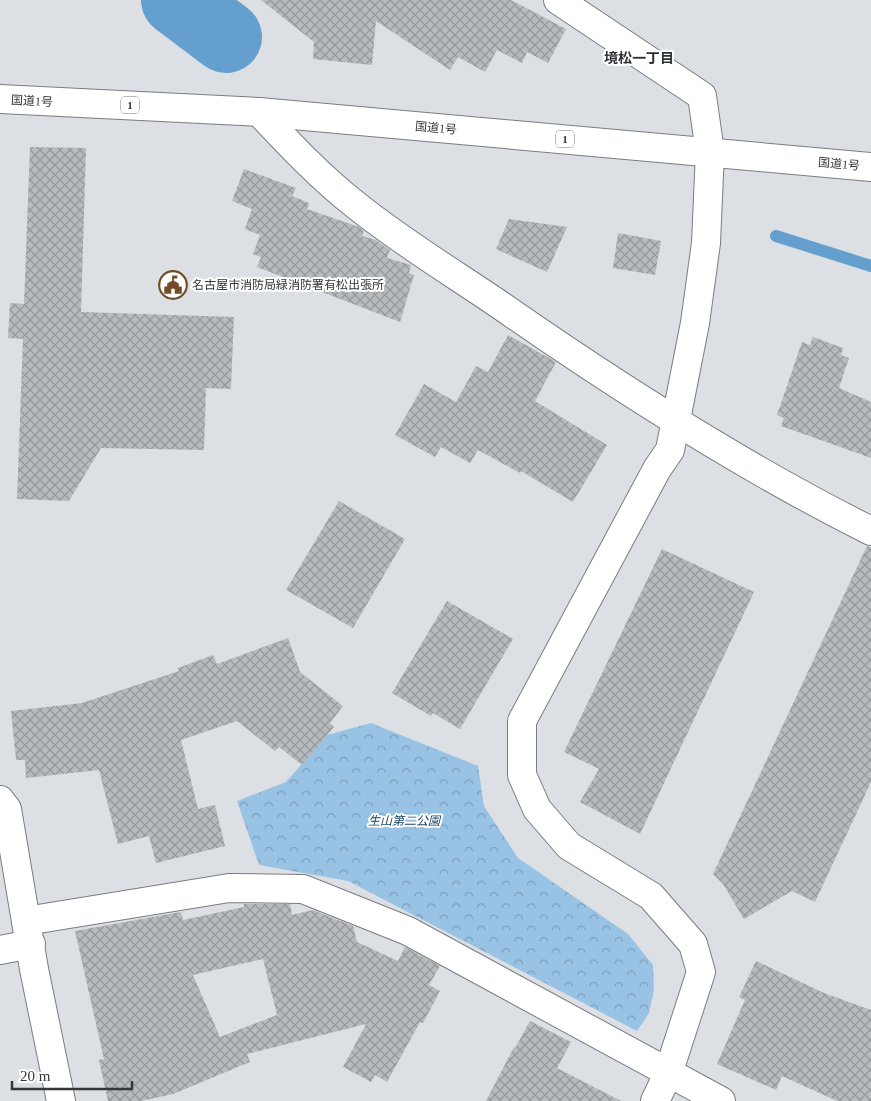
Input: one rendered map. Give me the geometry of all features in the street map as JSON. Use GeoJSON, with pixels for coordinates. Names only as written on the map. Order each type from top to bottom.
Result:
{"type":"FeatureCollection","features":[{"type":"Feature","properties":{"kind":"main road"},"geometry":{"type":"LineString","coordinates":[[558,0],[702,96],[710,152],[706,243],[695,323],[677,423],[670,450],[657,468],[522,721],[522,775],[537,809],[569,846],[651,896],[693,944],[702,972],[668,1074],[655,1101]]}},
{"type":"Feature","properties":{"kind":"main road","name":"国道1号"},"geometry":{"type":"LineString","coordinates":[[0,99],[259,112],[871,167]]}},
{"type":"Feature","properties":{"kind":"main road"},"geometry":{"type":"LineString","coordinates":[[259,112],[305,161],[358,207],[573,356],[677,423],[791,491],[871,531]]}},
{"type":"Feature","properties":{"kind":"main road"},"geometry":{"type":"LineString","coordinates":[[0,800],[7,809],[46,1031],[62,1101]]}},
{"type":"Feature","properties":{"kind":"main road"},"geometry":{"type":"LineString","coordinates":[[0,950],[29,933],[229,888],[302,889],[408,931],[668,1074],[721,1101]]}},
{"type":"Feature","properties":{"kind":"green space","name":"生山第二公園"},"geometry":{"type":"Polygon","coordinates":[[[371,723],[478,766],[484,806],[518,858],[628,934],[653,965],[654,989],[649,1013],[637,1031],[348,881],[259,865],[237,801],[286,782],[327,735],[371,723]]]}},
{"type":"Feature","properties":{"kind":"building"},"geometry":{"type":"Polygon","coordinates":[[[261,0],[511,0],[566,29],[548,63],[527,52],[522,63],[497,50],[485,72],[458,57],[450,70],[376,21],[372,65],[313,59],[314,42],[261,0]]]}},
{"type":"Feature","properties":{"kind":"building"},"geometry":{"type":"Polygon","coordinates":[[[30,147],[86,148],[81,312],[234,317],[231,389],[206,388],[204,450],[101,448],[69,501],[17,499],[23,339],[8,338],[10,303],[24,304],[30,147]]]}},
{"type":"Feature","properties":{"kind":"building"},"geometry":{"type":"Polygon","coordinates":[[[244,169],[296,188],[292,196],[309,203],[307,209],[359,227],[364,231],[362,236],[376,240],[390,250],[387,258],[411,265],[409,273],[414,275],[400,322],[257,267],[261,257],[253,254],[260,235],[245,229],[252,209],[232,201],[244,169]]]}},
{"type":"Feature","properties":{"kind":"building"},"geometry":{"type":"Polygon","coordinates":[[[509,219],[567,227],[547,272],[496,249],[509,219]]]}},
{"type":"Feature","properties":{"kind":"building"},"geometry":{"type":"Polygon","coordinates":[[[618,233],[661,241],[655,275],[613,268],[618,233]]]}},
{"type":"Feature","properties":{"kind":"building"},"geometry":{"type":"Polygon","coordinates":[[[508,335],[556,362],[535,401],[607,445],[573,502],[521,471],[520,473],[478,450],[470,463],[441,447],[435,457],[395,435],[424,384],[456,402],[476,366],[488,372],[508,335]]]}},
{"type":"Feature","properties":{"kind":"building"},"geometry":{"type":"Polygon","coordinates":[[[813,337],[843,348],[841,355],[849,358],[839,388],[871,402],[871,458],[781,426],[784,418],[777,415],[802,342],[810,345],[813,337]]]}},
{"type":"Feature","properties":{"kind":"building"},"geometry":{"type":"Polygon","coordinates":[[[339,501],[405,539],[353,628],[286,590],[339,501]]]}},
{"type":"Feature","properties":{"kind":"building"},"geometry":{"type":"Polygon","coordinates":[[[867,546],[871,547],[871,782],[815,902],[792,891],[744,919],[723,884],[713,874],[867,546]]]}},
{"type":"Feature","properties":{"kind":"building"},"geometry":{"type":"Polygon","coordinates":[[[662,549],[754,592],[640,834],[580,802],[599,769],[564,752],[662,549]]]}},
{"type":"Feature","properties":{"kind":"building"},"geometry":{"type":"Polygon","coordinates":[[[447,601],[513,639],[460,729],[433,713],[431,716],[392,693],[447,601]]]}},
{"type":"Feature","properties":{"kind":"building"},"geometry":{"type":"Polygon","coordinates":[[[288,638],[300,672],[343,706],[330,723],[334,727],[302,765],[279,747],[275,751],[237,721],[181,740],[198,809],[215,805],[225,846],[156,863],[149,836],[118,844],[99,770],[26,778],[25,760],[16,760],[11,711],[82,703],[179,671],[178,668],[213,655],[217,664],[288,638]]]}},
{"type":"Feature","properties":{"kind":"building"},"geometry":{"type":"Polygon","coordinates":[[[244,904],[290,904],[292,915],[313,910],[353,926],[357,942],[398,961],[405,947],[440,966],[429,985],[440,991],[423,1023],[420,1022],[387,1082],[375,1075],[371,1082],[343,1067],[366,1024],[247,1054],[250,1062],[173,1094],[141,1101],[108,1101],[99,1060],[104,1059],[75,931],[181,912],[183,920],[244,907],[244,904]],[[263,959],[193,975],[220,1037],[277,1015],[263,959]]]}},
{"type":"Feature","properties":{"kind":"building"},"geometry":{"type":"Polygon","coordinates":[[[756,961],[824,993],[871,1010],[871,1101],[837,1101],[782,1076],[776,1090],[717,1064],[745,1000],[739,997],[756,961]]]}},
{"type":"Feature","properties":{"kind":"building"},"geometry":{"type":"Polygon","coordinates":[[[530,1021],[571,1042],[557,1068],[621,1101],[486,1101],[530,1021]]]}},
{"type":"Feature","properties":{"kind":"waterway"},"geometry":{"type":"LineString","coordinates":[[177,0],[226,37]]}},
{"type":"Feature","properties":{"kind":"waterway"},"geometry":{"type":"LineString","coordinates":[[776,236],[871,266]]}},
{"type":"Feature","properties":{"kind":"place","name":"名古屋市消防局緑消防署有松出張所"},"geometry":{"type":"Point","coordinates":[173,285]}},
{"type":"Feature","properties":{"kind":"district","name":"境松一丁目"},"geometry":{"type":"Point","coordinates":[639,58]}}]}
